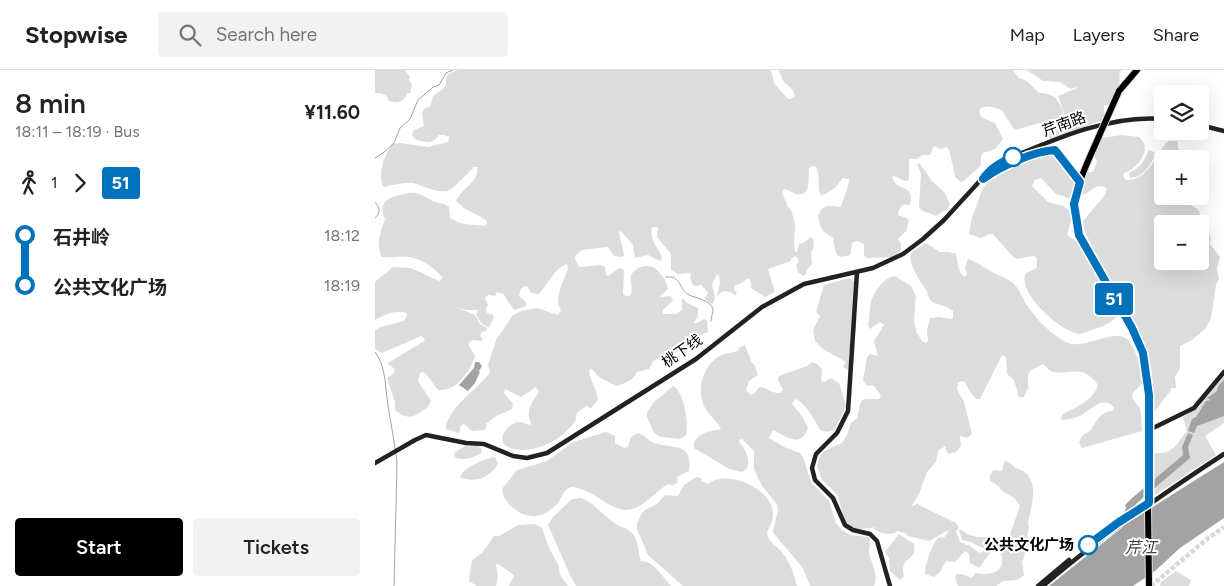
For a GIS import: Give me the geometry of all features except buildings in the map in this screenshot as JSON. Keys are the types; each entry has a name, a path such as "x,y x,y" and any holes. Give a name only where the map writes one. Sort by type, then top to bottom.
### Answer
{"highway":[{"path":"1137,70 1119,91 1080,182 1074,204 1077,228 1081,239 1132,328 1143,353 1149,395 1151,585"}],"main road":[{"name":"芹南路","path":"983,179 988,172 1001,162 1098,125 1132,119 1154,119"},
{"path":"1209,127 1222,131"},
{"path":"983,179 1003,167 1055,150 1080,182"},
{"name":"桃下线","path":"375,463 425,435 466,443 483,444 513,456 527,458 547,453 696,359 762,307 805,284 857,272 903,254 915,246 944,220 983,179"},
{"path":"857,272 848,411 837,433 816,454 812,468 815,480 833,498 845,525 853,530 869,534 877,541 890,586"},
{"path":"1149,430 1194,408 1224,372"},
{"path":"1038,586 1099,536 1131,515 1149,507 1224,454"},
{"path":"1043,586 1119,523"}],"shaded area":[{"path":"375,70 405,70 410,77 409,80 412,85 410,93 402,100 395,102 389,101 384,94 375,93"},
{"path":"458,70 771,70 774,83 790,99 795,96 792,89 783,81 779,70 1013,70 1019,78 1027,81 1039,93 1049,94 1056,99 1064,115 1062,119 1065,116 1058,96 1077,87 1071,89 1060,82 1043,81 1027,70 1121,70 1119,85 1111,104 1104,106 1106,117 1102,118 1103,120 1050,140 1045,126 1057,121 1045,125 1039,123 1016,130 1002,110 985,107 979,110 981,117 995,123 1003,139 995,149 983,153 981,165 964,181 961,182 955,177 949,149 946,147 940,149 934,146 930,155 909,159 909,180 905,181 894,176 892,177 897,185 910,193 911,200 910,205 903,205 899,210 898,215 907,218 909,221 906,231 898,239 901,244 901,251 892,257 867,258 864,255 864,244 857,241 852,243 850,255 841,257 836,253 833,238 823,230 818,216 824,207 841,206 849,179 843,178 836,187 824,195 820,194 816,167 812,166 809,168 808,186 805,193 796,194 784,189 782,193 788,207 791,209 795,225 795,252 797,252 799,244 805,242 810,237 813,239 812,265 803,276 798,272 796,265 799,261 796,256 791,261 768,269 775,292 765,297 751,288 751,282 748,278 735,286 734,289 737,293 735,295 723,291 717,296 720,283 717,274 712,285 715,297 712,304 705,299 708,292 701,285 694,286 690,273 678,274 671,270 671,254 657,237 658,228 656,227 652,227 651,232 661,255 662,259 660,261 648,255 635,258 633,245 621,231 619,232 624,255 622,257 614,256 608,247 582,250 576,255 575,259 579,267 601,265 605,267 606,275 608,276 619,268 624,270 623,294 626,296 630,296 632,288 631,277 635,270 645,266 656,269 667,283 668,289 660,296 670,296 673,300 663,310 663,314 676,314 682,310 683,298 687,303 698,308 698,316 694,323 704,319 707,320 708,332 695,337 690,344 667,358 653,361 649,369 637,372 636,375 625,383 616,386 599,377 592,369 589,370 598,400 591,408 586,406 578,412 575,421 559,438 537,448 522,450 506,446 503,437 506,430 512,424 520,422 530,425 529,411 539,392 536,387 521,397 505,389 504,393 513,404 512,409 496,416 486,424 485,430 472,431 464,424 461,425 459,433 446,429 447,422 456,407 490,373 488,365 496,340 513,315 521,311 537,308 558,315 561,310 558,300 568,269 567,264 558,269 539,294 531,293 528,287 524,286 521,289 519,296 526,302 526,306 514,310 503,294 497,292 495,296 488,295 485,298 488,305 487,313 493,315 494,318 489,327 478,319 476,314 478,310 466,310 456,307 475,315 480,324 487,328 486,331 482,332 480,336 483,339 482,341 472,340 468,344 475,356 466,374 457,384 438,390 426,374 420,373 418,381 431,401 426,410 424,409 417,415 410,417 395,410 395,402 387,378 394,373 395,369 388,363 425,339 421,336 382,353 375,349 375,330 404,321 407,316 407,313 394,312 375,320 376,281 393,267 411,268 439,281 443,278 432,267 414,258 382,257 379,243 385,219 382,209 385,202 395,196 416,193 449,207 450,218 454,221 463,224 485,226 487,223 486,220 464,208 456,201 476,177 477,167 474,167 448,191 435,190 413,183 402,183 385,187 382,185 381,173 383,163 392,144 400,143 428,147 448,142 449,137 444,135 439,135 429,142 415,139 412,135 414,130 424,126 422,113 425,108 430,107 433,96 446,85 448,74"},
{"path":"1122,135 1139,137 1145,147 1144,152 1138,163 1124,173 1123,176 1126,180 1139,177 1154,162 1154,205 1192,205 1198,209 1200,215 1154,215 1154,270 1209,270 1209,233 1210,244 1220,257 1217,268 1219,279 1216,285 1211,318 1205,329 1192,340 1180,346 1180,368 1175,377 1176,388 1171,388 1152,418 1150,363 1128,317 1137,313 1124,308 1115,291 1116,283 1107,278 1085,232 1083,221 1105,195 1107,188 1100,186 1081,196 1079,194 1087,172 1094,170 1097,161 1094,156 1102,138"},
{"path":"1169,141 1177,141 1179,150 1161,150"},
{"path":"1149,150 1154,152 1154,158 1143,173 1130,178 1129,173 1136,169"},
{"path":"1050,154 1062,161 1076,181 1070,197 1056,194 1041,178 1035,180 1032,186 1048,202 1063,206 1069,210 1071,221 1067,234 1079,243 1113,304 1116,313 1111,322 1080,334 1063,327 1043,312 1028,292 1025,275 1037,267 1037,259 1034,256 1014,258 993,234 981,238 969,234 971,221 982,190 991,177 1010,167"},
{"path":"917,164 920,164 932,181 945,193 950,205 936,216 921,210 919,206 921,174"},
{"path":"926,243 940,252 956,254 959,269 964,277 967,275 965,267 968,259 1010,281 1018,289 1037,319 1065,342 1076,344 1112,336 1125,337 1136,354 1143,376 1141,384 1132,395 1140,409 1142,431 1082,448 1079,443 1082,437 1090,430 1100,416 1113,411 1114,408 1106,402 1102,402 1080,416 1061,420 1062,415 1088,400 1096,391 1098,385 1085,373 1054,372 1043,364 1030,371 1028,388 1024,397 1019,397 1014,380 1007,374 1006,357 1002,355 980,399 976,399 965,382 958,383 957,389 964,402 972,434 967,438 960,436 961,446 956,452 948,454 945,446 938,451 936,462 927,472 919,494 911,507 917,504 956,523 959,528 956,531 960,542 967,544 964,545 969,545 979,553 989,548 992,550 979,568 970,563 969,554 965,551 955,562 946,561 940,572 934,577 925,574 931,549 936,540 939,537 944,538 949,530 929,541 908,536 898,531 886,534 877,531 874,529 875,527 857,529 852,527 845,521 837,494 822,480 817,466 820,456 824,451 842,443 851,423 857,418 861,401 865,399 879,399 881,396 874,386 866,385 863,380 867,357 870,354 878,356 874,341 884,325 880,322 870,329 868,326 871,302 880,286 887,279 895,276 911,286 916,296 914,321 916,331 922,341 926,343 928,340 927,330 930,318 953,318 953,311 929,299 927,291 912,266 910,256 913,251"},
{"path":"849,278 855,282 856,328 849,354 850,369 848,370 843,367 846,362 823,349 815,341 813,330 820,316 816,312 824,285"},
{"path":"745,345 758,375 749,381 746,390 751,395 759,387 780,393 783,390 778,380 779,376 807,366 812,362 822,369 821,381 825,382 830,378 839,383 846,406 835,430 827,432 820,430 806,408 795,399 792,404 802,416 808,428 805,435 797,440 773,430 769,438 786,448 800,453 811,482 829,501 836,523 842,530 850,535 869,537 869,552 876,577 874,586 810,586 803,568 774,534 778,510 777,504 762,486 754,469 754,451 742,439 739,440 748,457 747,468 742,472 729,469 694,448 694,442 700,436 706,432 721,429 707,411 703,402 701,390 703,377 715,359 724,354 738,351 739,348"},
{"path":"1224,376 1224,423 1205,436 1216,455 1155,495 1152,494 1151,433 1153,433 1153,453 1171,450 1187,431 1183,417 1199,407"},
{"path":"673,386 680,394 686,416 686,435 680,439 661,437 654,433 647,417 647,412 654,402"},
{"path":"606,432 615,436 615,443 624,448 628,447 631,437 638,433 654,443 680,448 688,455 689,471 680,475 677,478 678,482 672,486 669,484 665,486 640,506 628,510 616,508 586,491 573,487 568,488 554,507 546,513 536,516 525,515 519,512 506,500 502,489 517,470 547,461 573,442"},
{"path":"465,446 478,446 482,449 481,453 469,458 456,458 455,452"},
{"path":"495,457 498,464 486,476 471,480 460,477 470,467"},
{"path":"1007,461 1028,476 1033,488 1026,542 1027,548 1022,562 1024,575 1018,580 1003,581 996,586 958,586 955,577 957,574 972,578 975,573 993,573 1002,564 1002,558 995,539 1000,539 1000,545 1003,546 1007,543 1020,506 1014,498 990,481 990,476 993,470 1002,471 1004,462"},
{"path":"696,477 701,478 702,481 708,484 726,478 737,480 748,484 766,497 773,515 767,533 768,536 787,560 797,586 683,586 648,555 637,529 637,523 642,513 657,504 665,495 678,496 684,485"},
{"path":"581,498 591,503 612,521 631,532 636,540 641,561 654,566 671,586 576,586 548,525 553,517 572,499"},
{"path":"535,524 542,528 549,548 559,566 560,575 568,586 509,586 514,575 498,564 496,565 498,577 496,586 477,586 469,581 472,560 482,553 494,536 499,536 518,525"},
{"path":"959,530 973,536 987,537 992,546 982,548 962,540"},
{"path":"899,534 914,544 914,553 904,564 904,576 900,580 890,571 889,558 885,552"},
{"path":"1176,571 1191,580 1189,586 1160,586 1161,582"}],"water":[{"path":"475,362 479,362 482,366 479,371 474,368"},
{"path":"474,368 480,372 475,383 468,391 459,385"},
{"path":"1224,380 1224,416 1197,426 1194,433 1188,431 1192,419 1196,417 1206,401 1211,400 1207,398 1216,392"},
{"name":"芹江","path":"1188,433 1193,435 1188,447 1190,458 1136,504 1128,515 1132,520 1224,462 1224,518 1180,548 1155,571 1133,586 1049,586 1124,526 1125,505 1182,456 1182,447"}],"waterway":[{"path":"375,158 394,143 400,128 410,119 418,100 433,87 439,85 446,73 453,70"},
{"path":"375,202 379,210 375,218"},
{"path":"666,277 675,278 689,295 709,303 713,309 711,321"},
{"path":"375,352 381,362 384,374 395,449"},
{"path":"394,586 396,453"}],"tunnel":[{"path":"1151,586 1224,527"}],"bus line":[{"name":"51","path":"1013,157 998,164 983,179 1003,167 1055,150 1080,182 1074,204 1075,221 1079,235 1138,339 1143,353 1150,416 1148,433 1149,503 1136,510 1088,545"}],"place":[{"name":"公共文化广场","path":"1088,545"}]}
